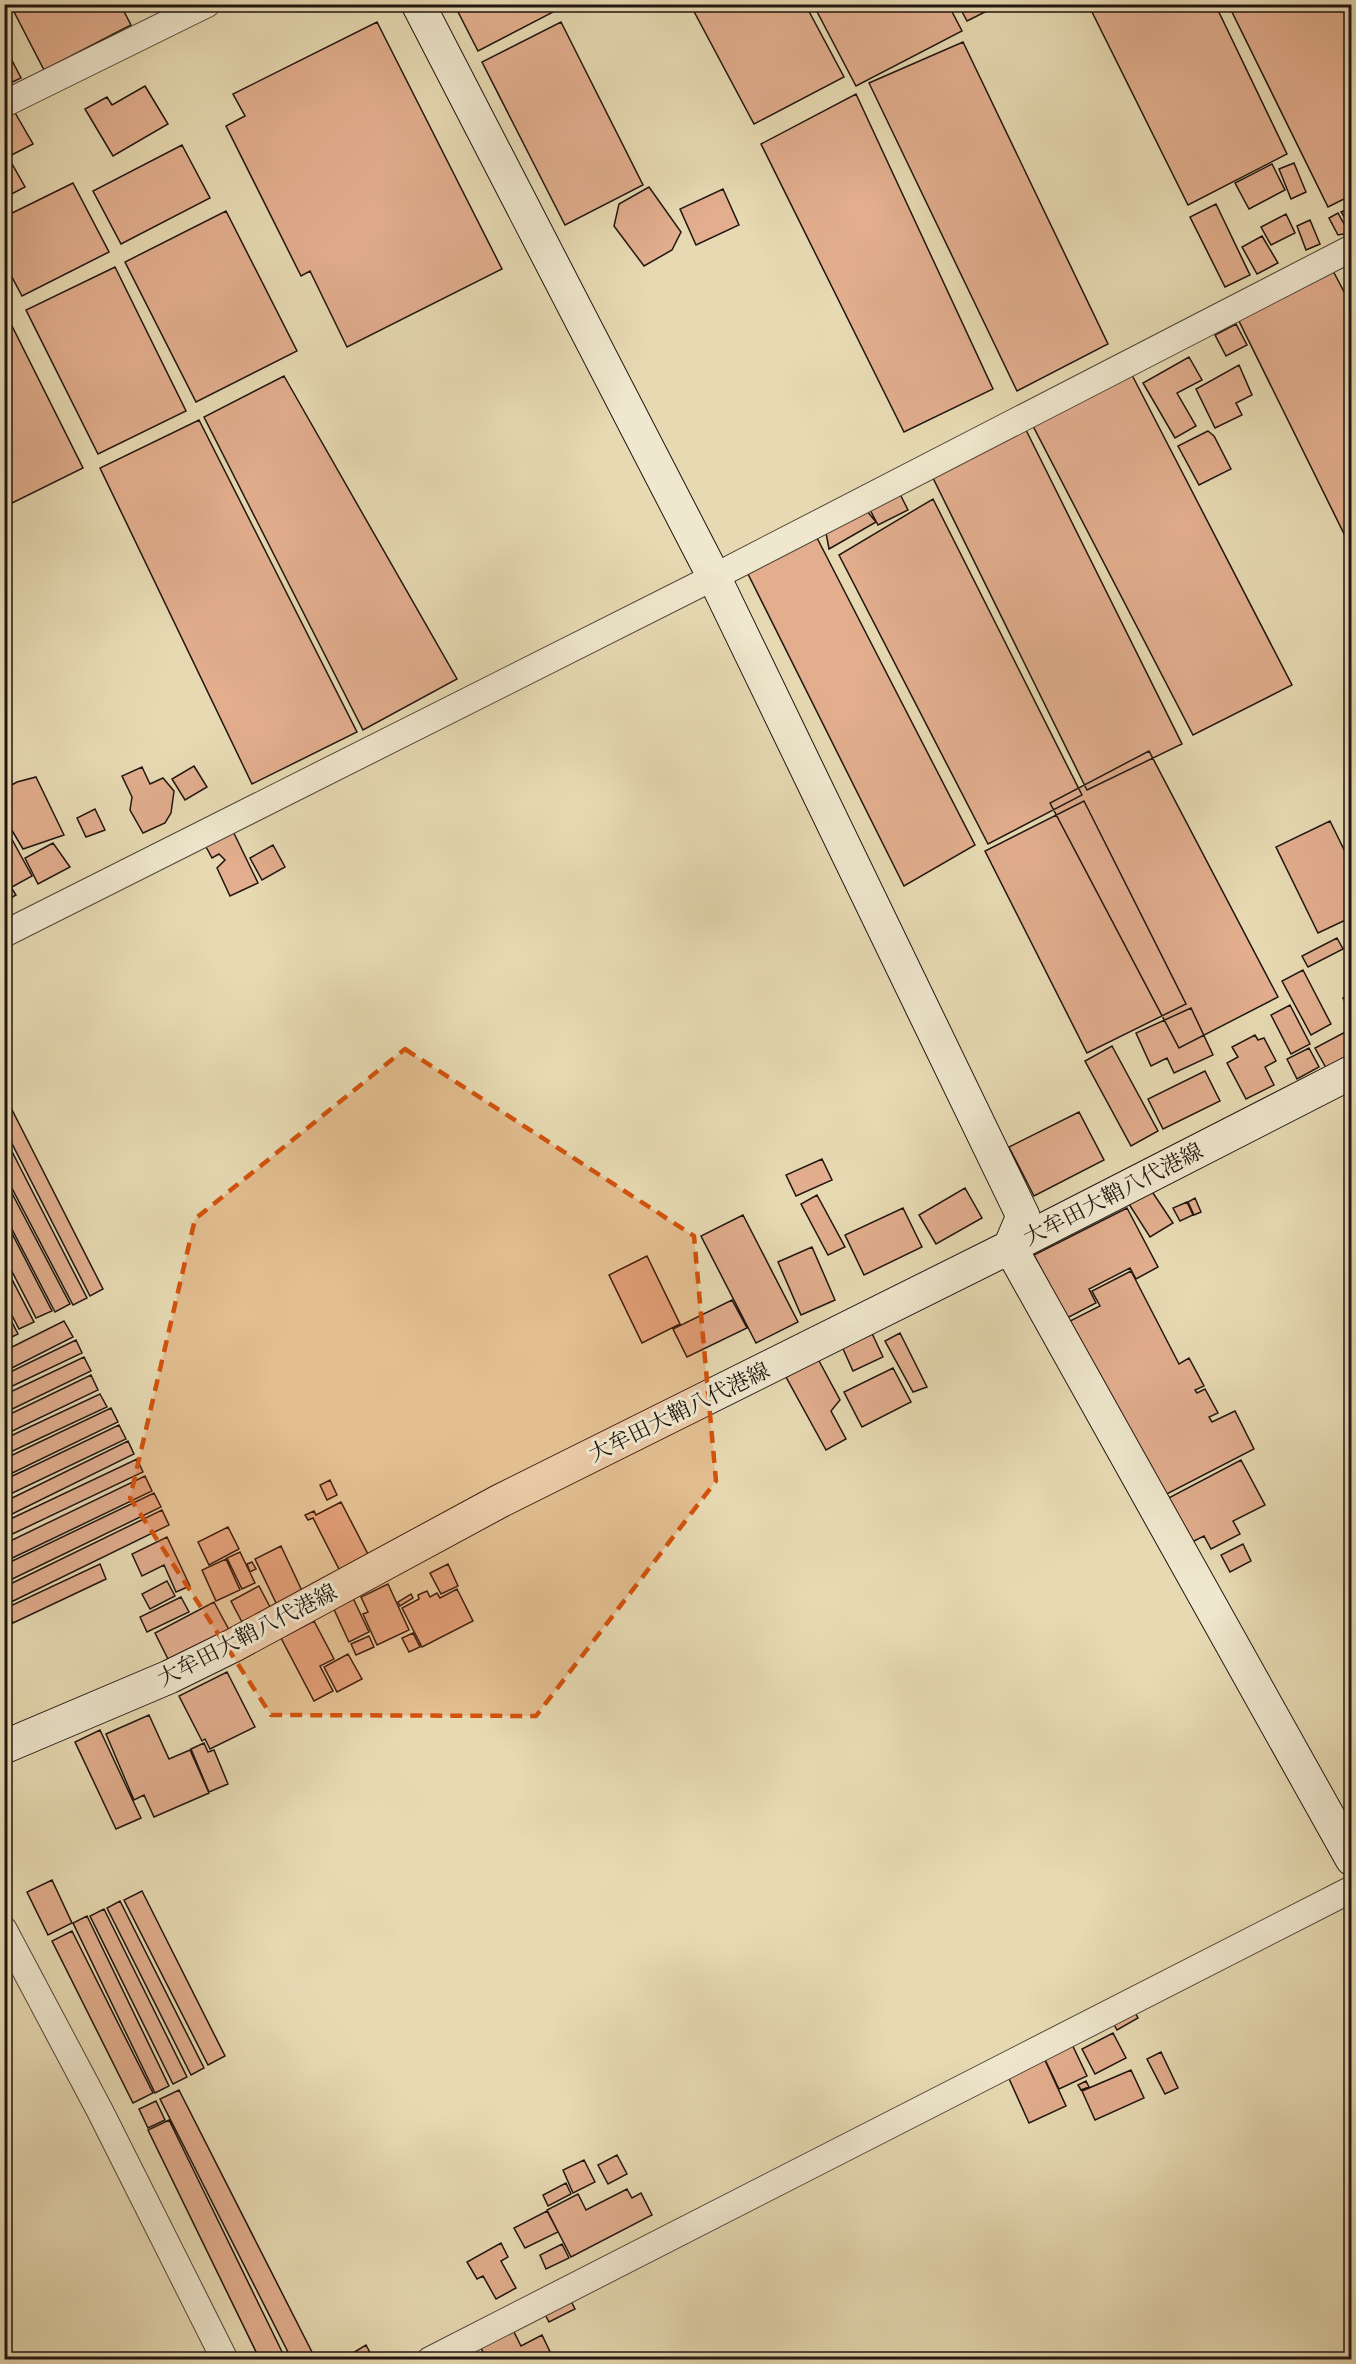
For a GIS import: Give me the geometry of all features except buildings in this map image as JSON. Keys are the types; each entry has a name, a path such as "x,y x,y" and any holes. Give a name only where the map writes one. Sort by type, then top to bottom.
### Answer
{"main road":[{"path":"418,4 714,577 1023,1216 1010,1247 1352,1859"},
{"name":"大牟田大鞘八代港線","path":"4,1747 179,1672 500,1501 1010,1247 1352,1072"}],"street":[{"path":"4,104 207,4"},
{"path":"4,934 714,577 1352,248"},
{"path":"430,2360 1352,1889"},
{"path":"4,1930 100,2111 225,2360"}],"highlighted area":[{"path":"405,1049 694,1236 716,1481 536,1716 271,1715 130,1498 195,1219"}]}
